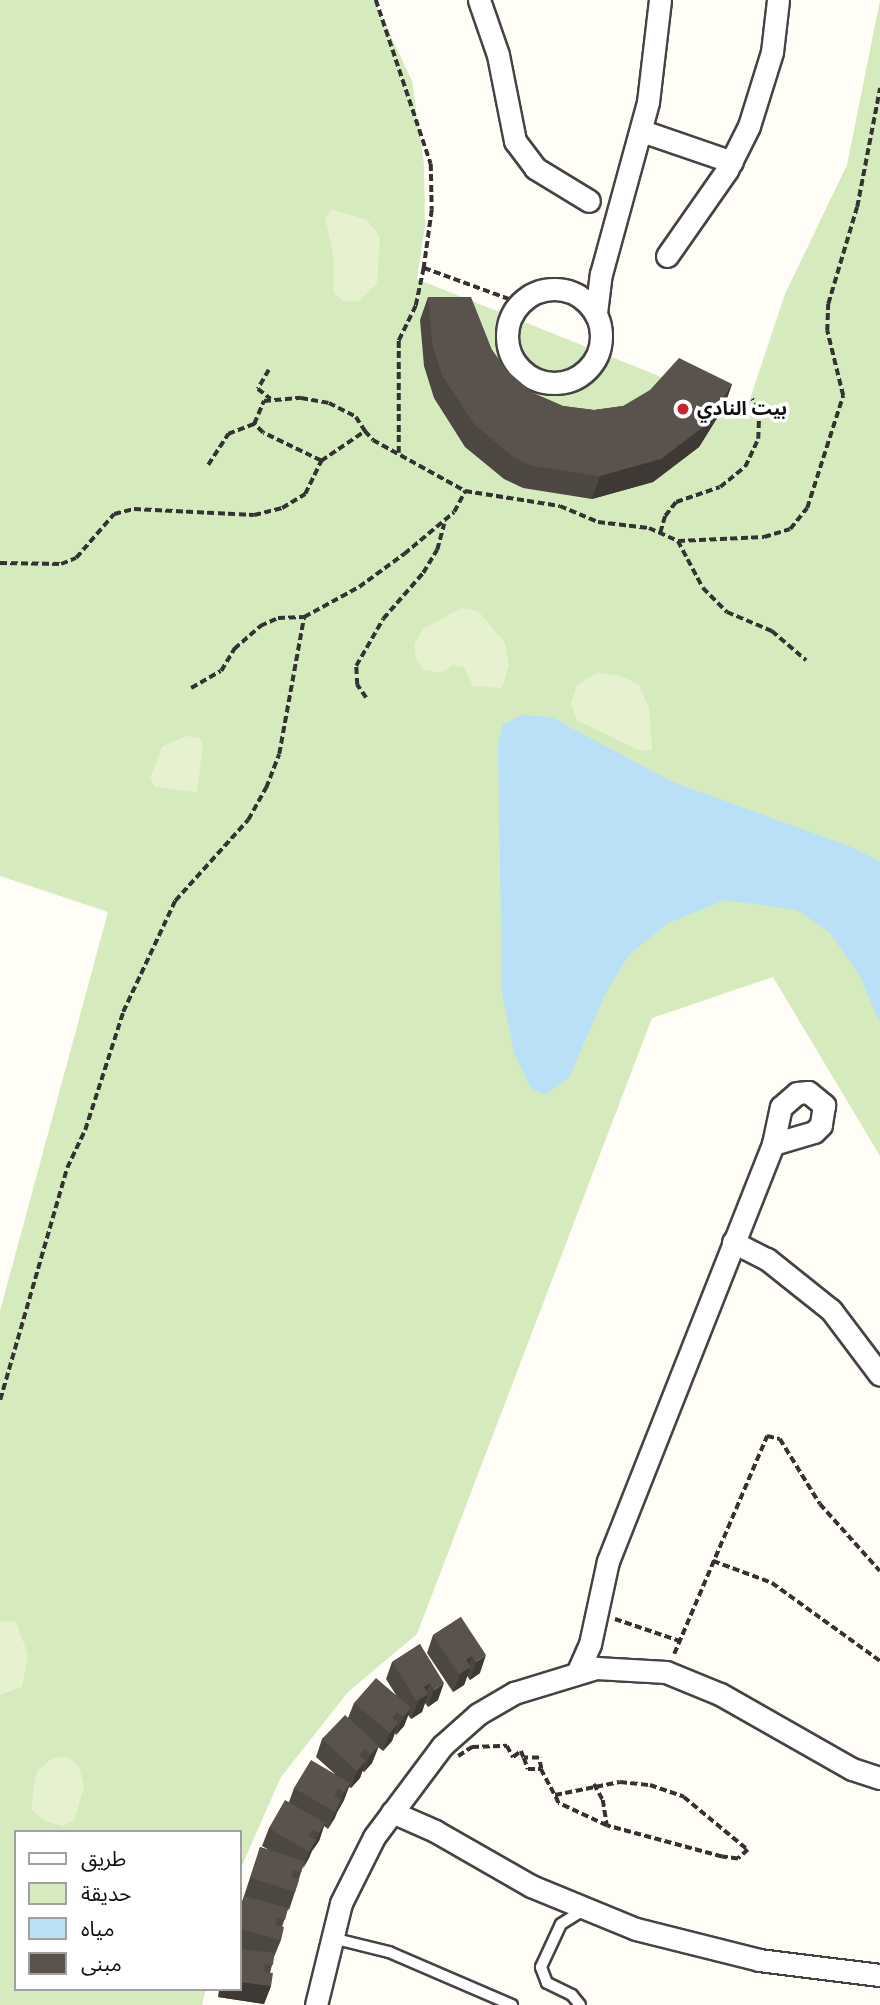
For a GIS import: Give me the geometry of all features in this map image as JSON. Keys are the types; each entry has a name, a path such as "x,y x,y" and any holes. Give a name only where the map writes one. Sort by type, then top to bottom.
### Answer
{"street":[{"path":"478,0 498,55 515,141 535,168 589,201"},
{"path":"596,313 585,300 564,290 540,291 520,303 509,322 508,343 516,363 543,381 575,378 592,364 600,344 596,313 605,262 642,131 660,0"},
{"path":"667,256 732,162 758,103 772,52 778,0"},
{"path":"642,131 732,162"},
{"path":"564,290 605,262"},
{"path":"578,1671 608,1561 773,1144"},
{"path":"733,1242 778,1267 831,1310 880,1375"},
{"path":"593,1623 612,1667"},
{"path":"316,2005 329,1938 356,1869 397,1806 442,1746 478,1714 514,1693 578,1671 612,1667 666,1672 720,1694 852,1769 880,1778"},
{"path":"397,1806 531,1886 583,1910 689,1945 807,1968 880,1975"}],"lane":[{"path":"580,2005 566,1990 547,1983 541,1967 561,1924 583,1910"},
{"path":"329,1938 390,1952 512,2005"}],"path":[{"path":"376,0 431,164 432,210 424,268 415,306 399,341 399,453"},
{"path":"269,370 258,389 271,399 301,398 329,403 356,417 373,440 465,491 560,506 598,522 660,533 678,541 764,537 790,529 807,508 843,396 827,331 828,304 857,207 880,88"},
{"path":"424,268 520,303"},
{"path":"660,533 665,516 676,502 720,487 745,467 758,439 759,410 752,398"},
{"path":"254,424 255,414 271,399"},
{"path":"254,424 263,433 321,461"},
{"path":"208,465 228,434 254,424"},
{"path":"0,564 61,564 76,558 114,514 134,509 254,515 282,508 304,494 321,461 365,431"},
{"path":"191,688 221,671 234,649 260,626 278,618 303,617 359,587 444,522 465,491"},
{"path":"366,698 357,685 361,655 383,619 423,573 437,550 444,522"},
{"path":"678,541 703,588 727,612 772,631 806,660"},
{"path":"0,1400 66,1168 85,1130 123,1012 175,901 248,820 266,788 279,754 303,617"},
{"path":"666,1672 767,1436 780,1439 820,1504 880,1571"},
{"path":"713,1561 772,1583 880,1661"},
{"path":"593,1623 680,1641"},
{"path":"442,1746 461,1758 472,1747 507,1746 513,1756 521,1751 528,1769 541,1769"},
{"path":"524,1758 539,1758 541,1769 558,1803 607,1826 722,1857 738,1859 748,1850 684,1797 650,1784 594,1784 555,1795"},
{"path":"594,1784 606,1809 607,1826"}],"green space":[{"path":"0,0 374,0 412,81 424,164 425,226 417,279 746,411 785,294 847,165 880,0 880,1156 773,977 652,1018 417,1634 348,1692 281,1777 242,1865 242,1830 14,1830 14,1991 206,1991 202,2005 0,2005 0,1311 108,912 0,876"},
{"path":"331,209 367,220 380,237 377,284 359,301 344,302 334,293 333,253 325,218"},
{"path":"461,608 478,611 505,643 509,664 502,688 473,686 464,667 452,665 442,673 425,670 417,662 414,644 423,629"},
{"path":"597,673 619,675 639,685 649,708 652,750 638,750 577,720 571,704 577,685"},
{"path":"186,736 199,738 203,745 197,792 155,787 150,779 162,747"},
{"path":"0,1621 16,1622 28,1655 22,1687 0,1695"},
{"path":"67,1757 79,1767 84,1787 74,1820 63,1826 45,1821 32,1810 33,1789 37,1771 53,1758"}],"water":[{"path":"521,715 551,717 673,782 854,848 880,862 880,1024 860,976 829,932 797,910 725,900 668,923 630,954 607,990 569,1078 544,1095 531,1088 514,1053 502,993 498,743 503,725"}],"building":[{"name":"بيت النادي","path":"428,297 471,297 492,350 507,371 533,393 563,406 594,410 623,406 650,390 679,358 732,384 707,424 661,459 600,476 531,466 512,456 474,424 442,375 432,343"},
{"path":"461,1617 486,1655 476,1662 472,1656 466,1660 471,1667 459,1674 433,1635"},
{"path":"420,1644 444,1683 434,1690 430,1683 424,1687 428,1694 417,1701 392,1662"},
{"path":"376,1678 411,1708 403,1717 397,1712 392,1718 398,1723 390,1733 354,1703"},
{"path":"345,1715 379,1746 370,1755 365,1749 360,1755 366,1761 357,1771 322,1739"},
{"path":"311,1760 350,1783 344,1793 338,1789 334,1796 341,1800 335,1812 294,1788"},
{"path":"285,1800 325,1823 319,1833 312,1830 308,1836 316,1840 309,1852 269,1828"},
{"path":"260,1847 304,1861 301,1873 293,1870 291,1877 299,1880 295,1892 251,1878"},
{"path":"244,1896 288,1908 285,1920 277,1918 275,1925 284,1927 281,1940 242,1930"},
{"path":"242,1949 274,1953 273,1965 265,1964 264,1972 273,1973 271,1986 242,1982"}],"place":[{"name":"بيت النادي","path":"683,409"}]}
